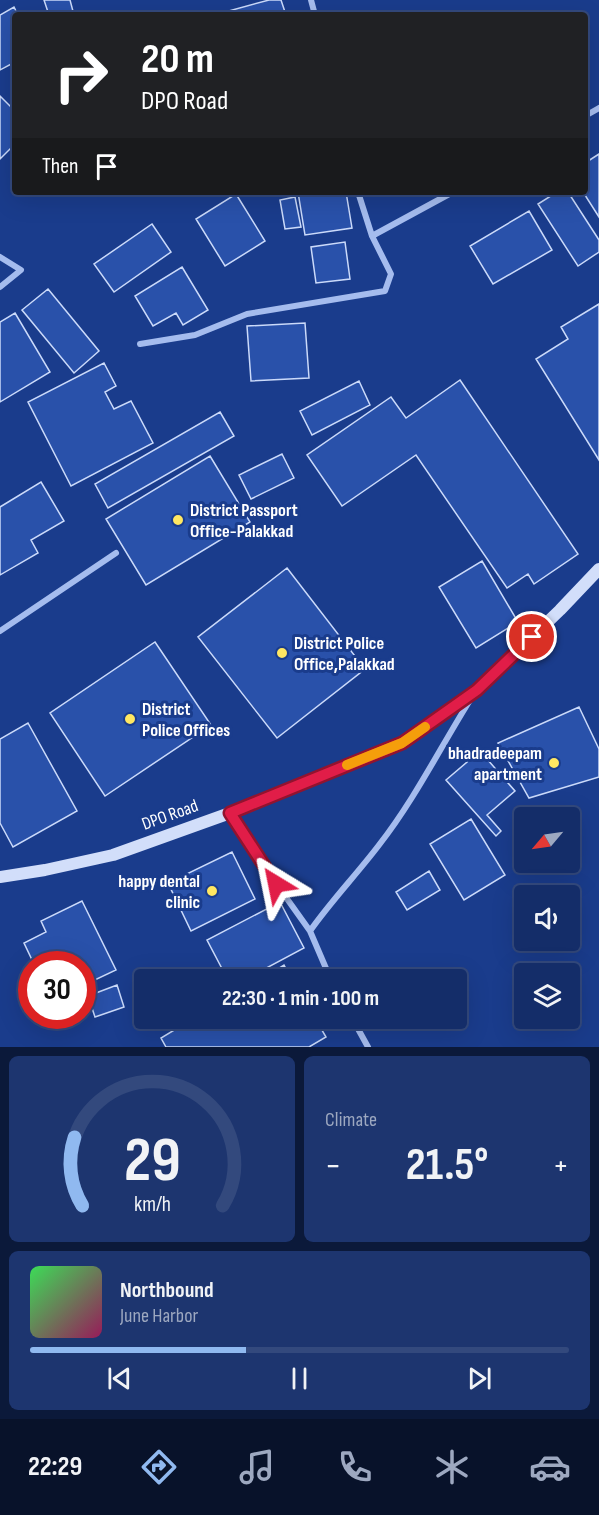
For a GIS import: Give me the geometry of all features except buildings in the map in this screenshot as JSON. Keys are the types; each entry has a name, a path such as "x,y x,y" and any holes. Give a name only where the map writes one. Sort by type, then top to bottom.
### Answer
{"street":[{"path":"140,344 195,335 247,314 385,291 391,274 372,236 359,195"},
{"path":"372,236 447,195"},
{"path":"0,257 21,270 0,287"},
{"path":"0,631 116,554"},
{"name":"DPO Road","path":"0,877 113,855 230,813 402,743 477,690 599,569"},
{"path":"310,931 386,836 417,791 451,730 477,690"},
{"path":"230,813 265,868 310,931 326,969"},
{"path":"358,1029 368,1047"}],"slow traffic":[{"path":"347,765 402,743 425,727"}],"place":[{"name":"District Passport Office-Palakkad","path":"178,520"},
{"name":"District Police Office,Palakkad","path":"282,653"},
{"name":"District Police Offices","path":"130,719"},
{"name":"bhadradeepam apartment","path":"554,763"},
{"name":"happy dental clinic","path":"212,891"}],"route":[{"path":"276,884 230,813 402,743 477,690 532,637"}]}
